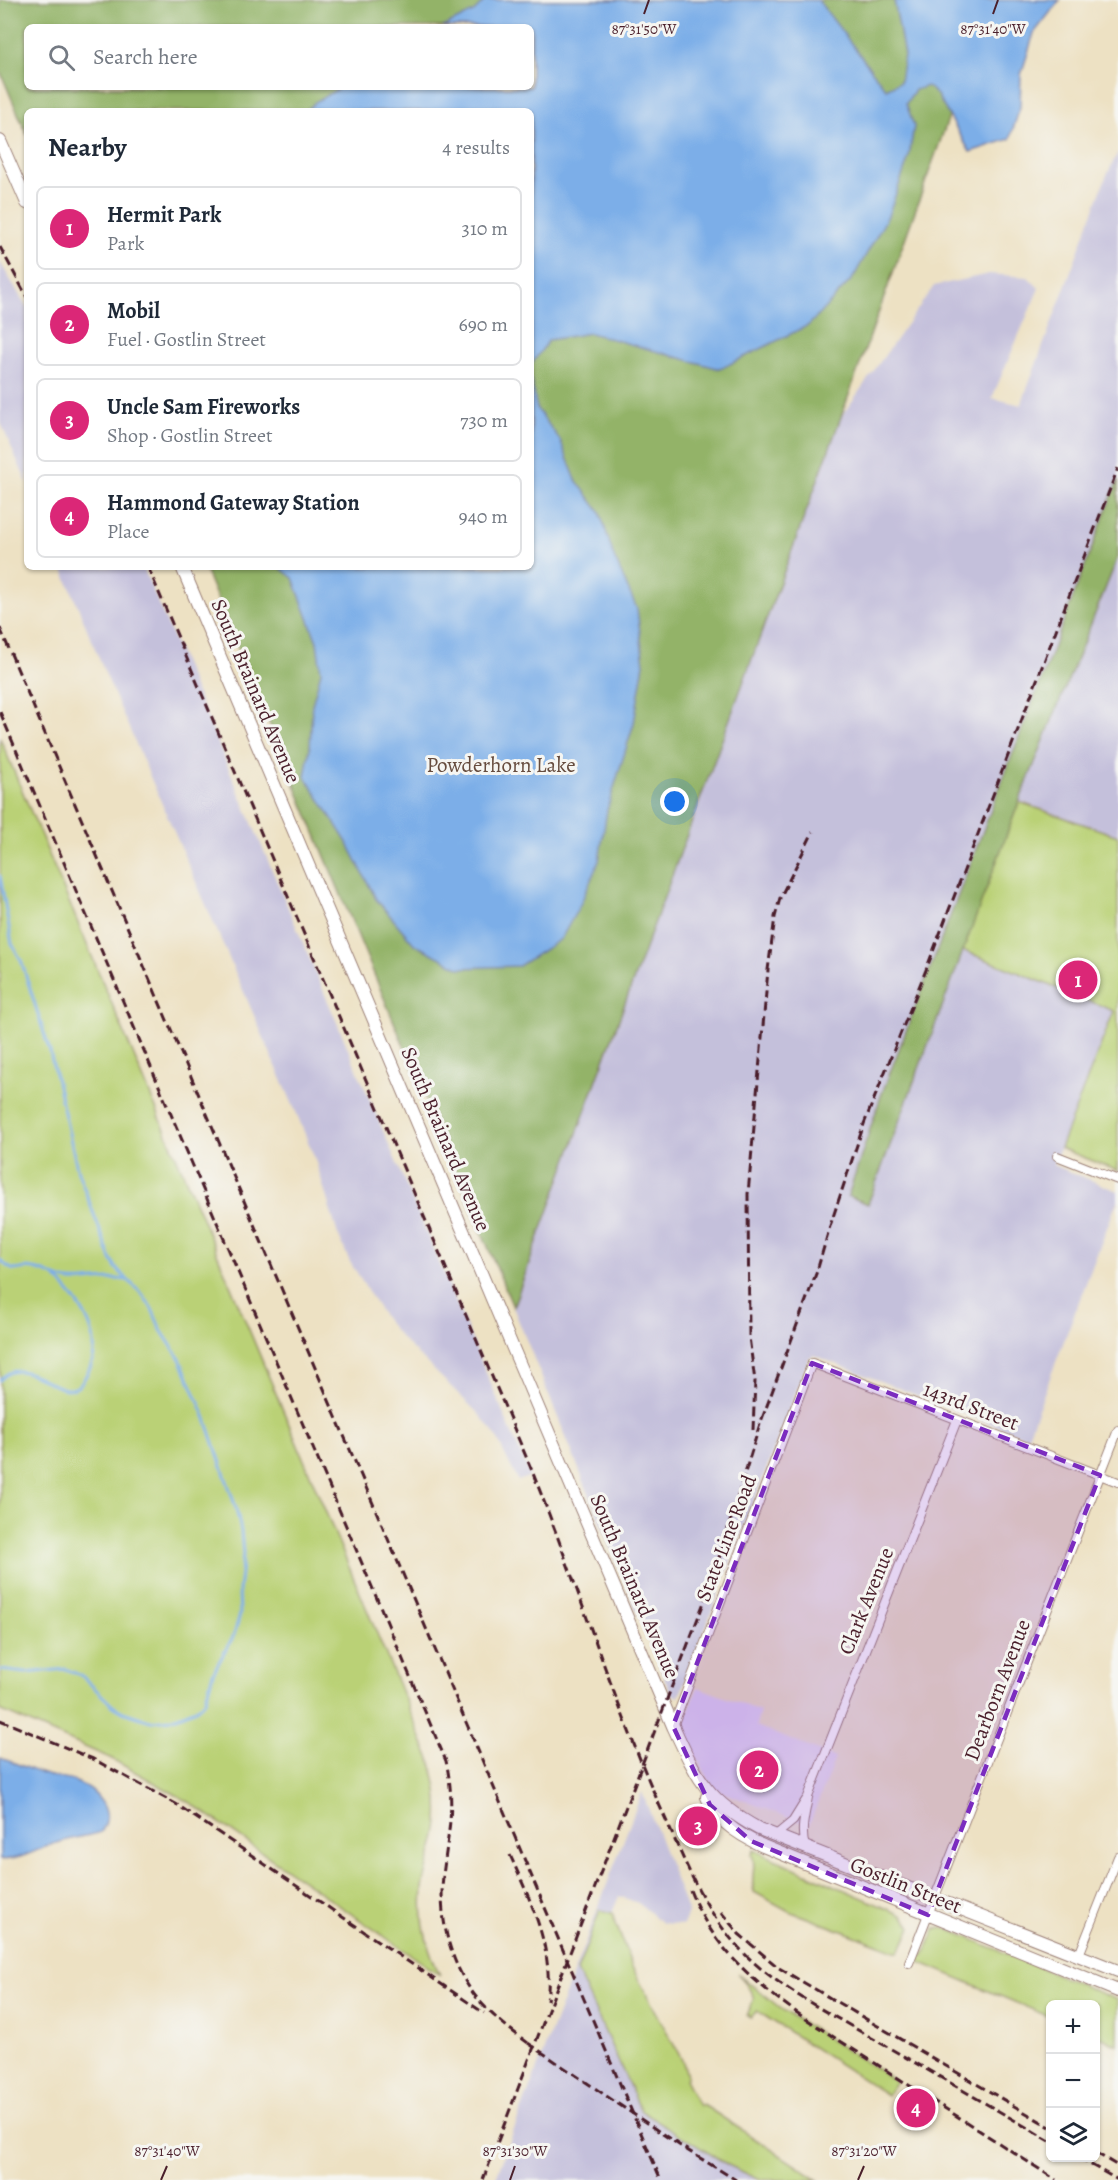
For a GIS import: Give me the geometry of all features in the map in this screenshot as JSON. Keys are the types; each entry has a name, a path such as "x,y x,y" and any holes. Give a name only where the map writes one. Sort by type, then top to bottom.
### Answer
{"main road":[{"path":"0,141 24,196"},
{"name":"South Brainard Avenue","path":"183,570 673,1726"},
{"name":"Gostlin Street","path":"673,1726 702,1784 716,1801 744,1821 1118,1971"},
{"name":"Gostlin Street","path":"702,1784 710,1805 721,1818 751,1840 928,1915 1118,1991"}],"street":[{"path":"1058,1156 1118,1180"},
{"name":"State Line Road","path":"673,1726 812,1364"},
{"name":"143rd Street","path":"812,1364 1118,1482"},
{"name":"Clark Avenue","path":"805,1847 802,1825 808,1797 957,1420"},
{"name":"Dearborn Avenue","path":"909,1963 1118,1430"},
{"name":"Clark Avenue","path":"776,1835 793,1821 808,1797"},
{"path":"1079,1955 1118,1857"}],"highlighted area":[{"path":"812,1363 1100,1475 928,1915 751,1841 710,1805 673,1726"}],"shaded area":[{"path":"1118,152 1118,480 881,1096 868,1204 962,950 1114,1011 1053,1165 1118,1191 1118,1199 1027,1438 813,1355 809,1358 679,1697 671,1694 656,1659 513,1307 841,417 934,286 989,274 1028,277 1039,288 992,398 1021,405 1106,177"},
{"path":"0,262 24,303 24,476 0,421"},
{"path":"1118,557 1118,836 1019,801"},
{"path":"63,570 144,570 530,1476 518,1481 496,1436 478,1413 402,1339 385,1319 350,1262 338,1235 315,1159 296,1112 102,666"},
{"path":"698,1687 760,1711 756,1726 835,1758 809,1825 714,1789 681,1729"},
{"path":"642,1792 688,1913 683,1925 663,1923 638,1903 619,1896 612,1913 601,1910 641,2111 728,2165 760,2180 495,2180"}],"green space":[{"name":"Powderhorn Lake","path":"0,0 991,0 841,417 513,1307 205,570 534,570 534,108 24,108 24,128 0,71"},
{"path":"1118,480 1118,557 1019,802 868,1204 848,1196 881,1096"},
{"path":"0,738 429,1757 437,1789 439,1811 424,1883 422,1912 428,1944 440,1975 189,1802 110,1758 0,1710"},
{"path":"1019,802 1118,836 1118,1171 1060,1148 1114,1011 962,950"},
{"path":"754,1850 904,1916 911,1927 903,1945 898,1952 789,1911 754,1892 752,1854"},
{"path":"600,1910 612,1913 632,1967 683,2062 687,2076 685,2079 699,2106 702,2104 818,2180 760,2180 728,2165 641,2111 577,1971"},
{"path":"945,1928 1118,2000 1118,2045 1100,2037 1100,2000 1046,2000 1046,2015 917,1961 921,1954 924,1955 935,1929"},
{"path":"738,1974 784,2011 896,2081 887,2095 757,2011 751,2017 747,2016 754,1998"}],"water":[{"path":"485,0 818,0 886,89 900,82 904,55 894,0 1060,0 1034,33 1021,75 1020,107 1010,139 970,152 937,95 927,86 915,90 906,103 914,126 909,157 888,216 853,278 809,325 720,369 590,333 549,340 534,361 534,108 309,108 336,90 534,90 534,24 449,24 475,11"},
{"name":"Powderhorn Lake","path":"534,394 537,409 560,440 576,480 600,512 614,557 637,609 644,664 634,723 607,810 599,861 581,903 561,939 519,966 460,968 414,944 376,899 348,844 305,776 310,748 312,705 321,672 317,642 293,578 283,570 534,570"},
{"path":"0,1758 44,1774 76,1782 90,1790 102,1802 105,1809 105,1824 101,1832 56,1843 20,1857 0,1860"}],"waterway":[{"path":"0,876 12,944 21,960 50,1052 78,1172 110,1257 116,1268 144,1296 152,1309 161,1330 180,1359 205,1416 236,1508 243,1554 239,1591 240,1614 234,1635 213,1673 205,1701 196,1709 171,1719 151,1721 123,1712 113,1706 82,1676 66,1669 26,1673 0,1670"},
{"path":"0,1260 14,1270 34,1269 65,1280 127,1280"},
{"path":"0,1380 10,1373 20,1371 69,1389 77,1387 88,1372 93,1359 94,1346 88,1321 74,1298 56,1278"}],"railway":[{"path":"0,247 24,291"},
{"path":"483,2180 711,1584 759,1427 817,1271 864,1124 926,970 1118,468"},
{"path":"149,570 530,1466 630,1734 675,1841 702,1896 737,1945 764,1972 824,2011 1046,2139"},
{"path":"0,628 661,2180"},
{"path":"0,712 446,1761 451,1806 443,1876 443,1913 457,1966 476,1997 498,2020 528,2043"},
{"path":"753,1430 755,1381 749,1337 748,1194 768,970 775,917 780,898 813,832"},
{"path":"0,1720 93,1759 176,1804 484,2013"},
{"path":"510,1855 533,1908 544,1944 547,1962 547,2001"},
{"path":"690,1890 705,1921 724,1948 772,1994 828,2033 1056,2180"},
{"path":"721,1912 739,1934 779,1968 1046,2125"},
{"path":"528,2043 682,2147 736,2180"},
{"path":"1100,2155 1118,2166"},
{"path":"1086,2162 1118,2180"}],"place":[{"name":"Hermit Park","path":"1078,980"},
{"name":"Mobil","path":"759,1770"},
{"name":"Uncle Sam Fireworks","path":"698,1826"},
{"name":"Hammond Gateway Station","path":"916,2108"}]}
